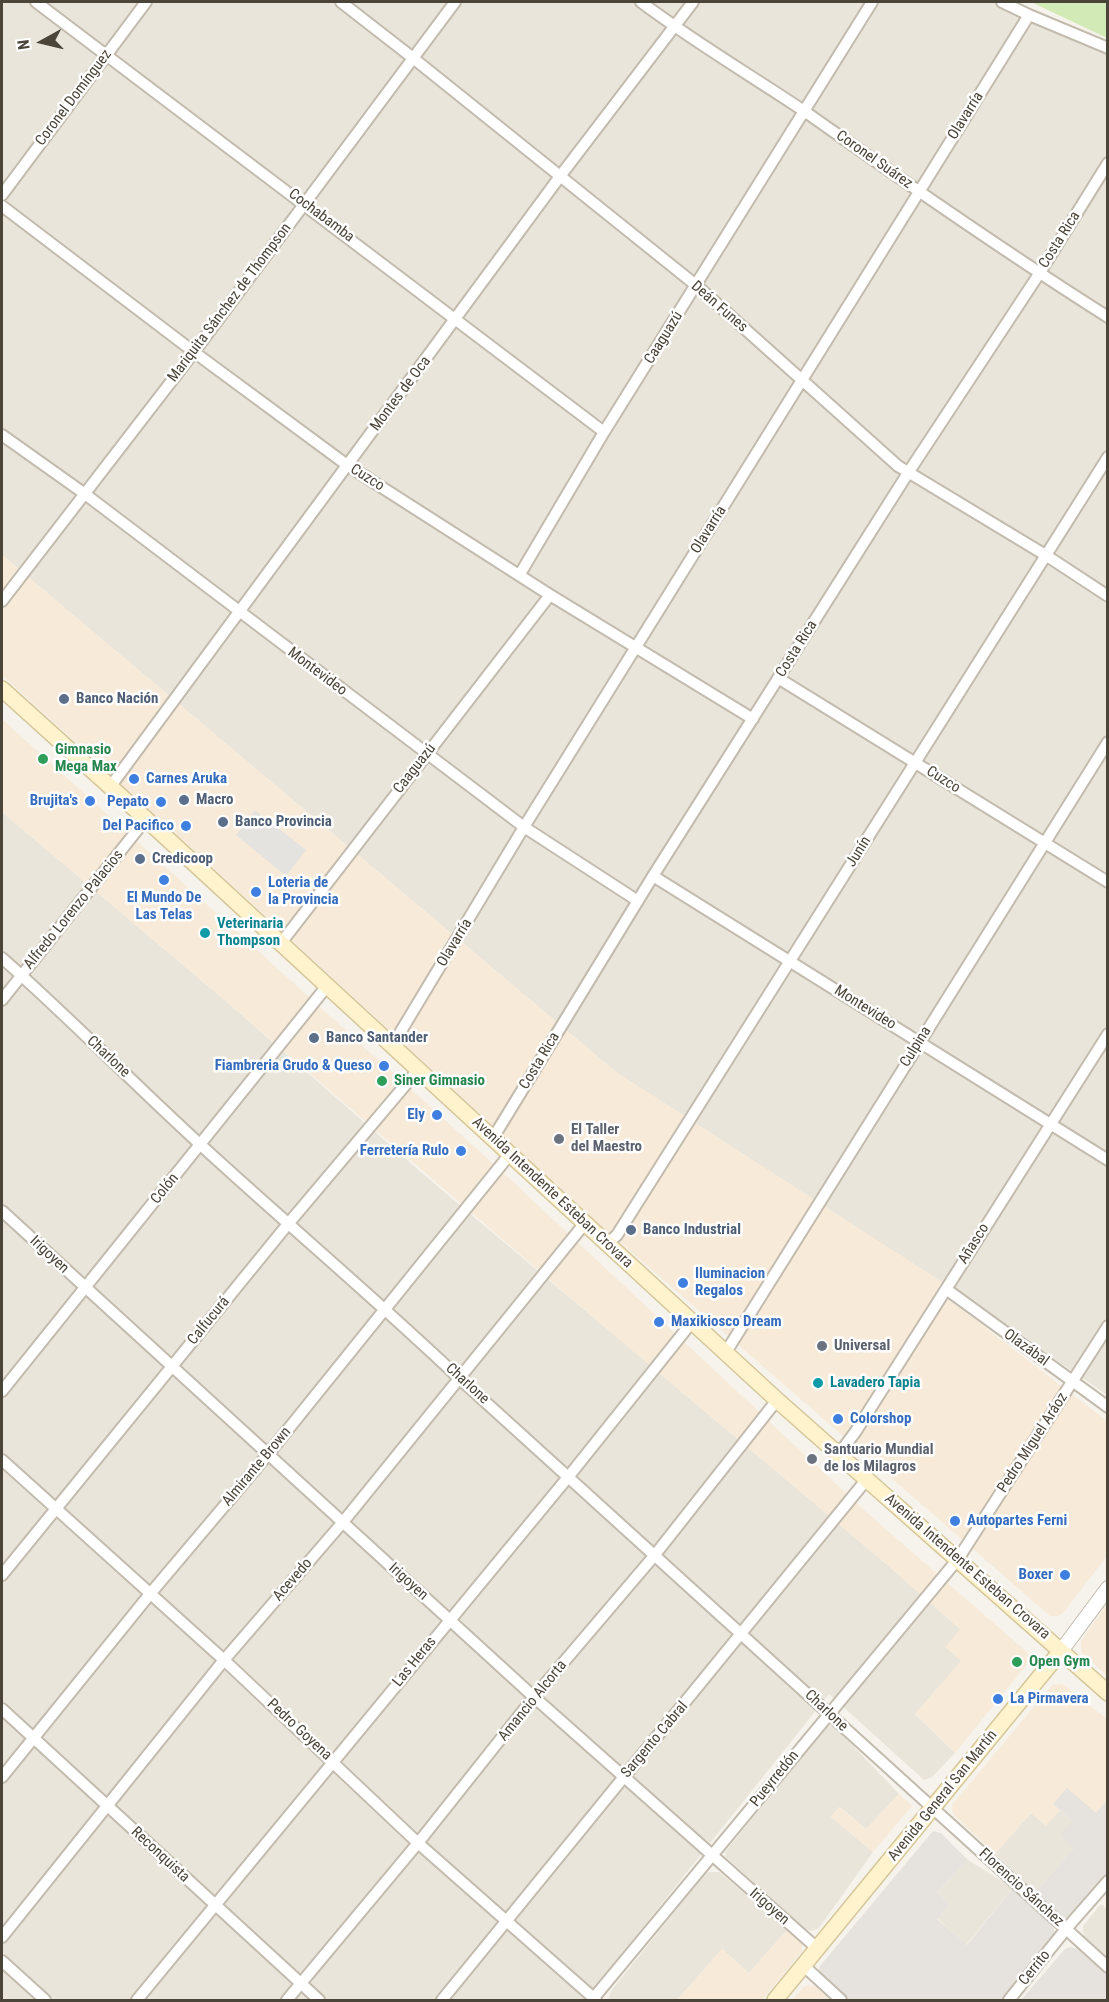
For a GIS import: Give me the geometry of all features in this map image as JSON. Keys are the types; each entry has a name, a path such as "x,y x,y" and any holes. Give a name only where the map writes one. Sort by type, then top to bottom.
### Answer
{"main road":[{"name":"Avenida Intendente Esteban Crovara","path":"2,689 777,1400 1107,1693"},
{"name":"Avenida General San Martín","path":"776,2001 1061,1651"}],"street":[{"name":"Cochabamba","path":"36,2 604,432"},
{"name":"Coronel Domínguez","path":"2,195 146,2"},
{"name":"Deán Funes","path":"341,2 561,175 697,286 908,473 1047,556 1107,596"},
{"name":"Mariquita Sánchez de Thompson","path":"2,601 194,352 455,2"},
{"name":"Coronel Suárez","path":"641,2 674,27 804,112 1039,274 1107,317"},
{"name":"Montes de Oca","path":"110,787 561,175 693,2"},
{"name":"Caaguazú","path":"520,574 604,432 872,2"},
{"path":"1002,2 1107,48"},
{"name":"Olavarría","path":"393,1046 524,827 1029,15"},
{"name":"Costa Rica","path":"493,1138 653,876 908,473 1039,274 1107,163"},
{"name":"Cuzco","path":"2,206 347,465 753,719"},
{"name":"Montevideo","path":"2,435 85,494 426,755 524,827 638,901"},
{"name":"Junín","path":"607,1244 617,1235 1047,556 1107,457"},
{"name":"Caaguazú","path":"281,944 550,594"},
{"name":"Cuzco","path":"778,678 1107,882"},
{"name":"Culpina","path":"726,1352 1107,742"},
{"name":"Alfredo Lorenzo Palacios","path":"2,1000 146,819"},
{"name":"Montevideo","path":"653,876 1107,1160"},
{"name":"Charlone","path":"2,958 201,1145 386,1308 459,1378 933,1809"},
{"name":"Colón","path":"2,1391 327,986"},
{"name":"Añasco","path":"839,1454 856,1431 1107,1034"},
{"name":"Calfucurá","path":"2,1575 288,1224 418,1070"},
{"name":"Almirante Brown","path":"2,1777 510,1154"},
{"name":"Irigoyen","path":"2,1211 534,1697 818,1949"},
{"name":"Acevedo","path":"2,1937 224,1660 343,1522 585,1223"},
{"name":"Olazábal","path":"946,1289 1107,1407"},
{"name":"Las Heras","path":"137,2001 569,1476 692,1322"},
{"name":"Pedro Miguel Aráoz","path":"958,1559 1107,1326"},
{"name":"Amancio Alcorta","path":"287,2001 418,1843 534,1697 654,1556 777,1400"},
{"name":"Pedro Goyena","path":"2,1460 224,1660 418,1843 594,2000"},
{"name":"Sargento Cabral","path":"442,2001 867,1479"},
{"name":"Pueyrredón","path":"594,2000 958,1559"},
{"name":"Avenida General San Martín","path":"1061,1651 1107,1588"},
{"name":"Reconquista","path":"2,1709 319,2001"},
{"name":"Florencio Sánchez","path":"933,1809 1107,1967"},
{"name":"Cerrito","path":"1009,2001 1107,1881"},
{"path":"2,1960 45,2001"},
{"path":"804,1966 840,2001"}],"shaded area":[{"path":"2,2 999,2 1107,47 1107,1395 963,1296 616,1072 2,555"},
{"path":"2,555 616,1072 942,1282 936,1292 1107,1421 1107,1556 1063,1613 1050,1616 597,1222 2,675"},
{"path":"2,719 511,1180 865,1511 1028,1653 1028,1663 955,1753 915,1714 961,1661 945,1647 960,1629 2,812"},
{"path":"255,810 306,850 286,876 236,835"},
{"path":"2,812 228,1003 430,1180 884,1562 960,1629 962,1661 915,1714 955,1753 932,1777 924,1780 829,1694 585,2000 54,2000 2,1952"},
{"path":"1107,1604 1107,1676 1082,1653 1081,1641"},
{"path":"1062,1684 1107,1719 1107,1800 1096,1814 1054,1804 1060,1810 1046,1826 1031,1813 995,1854 953,1814 952,1805 1052,1685"},
{"path":"830,1726 835,1727 899,1794 866,1829 840,1807 831,1817 873,1852 819,1928 811,1931 805,1929 726,1857 725,1852"},
{"path":"1067,1788 1096,1813 1107,1800 1107,1876 1071,1917 1066,1918 1062,1917 1035,1892 1074,1848 1060,1835 1073,1821 1053,1804"},
{"path":"899,1794 912,1806 873,1852 831,1817 839,1807 866,1829"},
{"path":"1060,1810 1073,1821 1074,1848 1035,1892 995,1854 1031,1813 1045,1825"},
{"path":"933,1831 941,1833 968,1860 937,1892 949,1904 937,1919 967,1945 1013,1888 1053,1925 1055,1936 1053,1940 1004,2000 847,2000 822,1978 819,1971 820,1966"},
{"path":"968,1860 1013,1888 966,1945 937,1918 949,1904 937,1892"},
{"path":"709,1872 719,1872 787,1930 749,1973 722,1949 677,2000 608,2000 611,1991 704,1875"},
{"path":"1101,1904 1107,1909 1107,1958 1085,1937 1083,1931 1083,1926"},
{"path":"787,1930 802,1944 802,1951 762,2000 677,2000 722,1949 749,1973"},
{"path":"1070,1947 1078,1949 1107,1975 1107,2000 1021,2000 1065,1949"},
{"path":"2,1970 35,2000 2,2000"},
{"path":"808,1985 816,1987 830,2000 792,2000"}],"green space":[{"path":"1031,2 1107,2 1107,38"}],"place":[{"name":"Banco Nación","path":"64,699"},
{"name":"Gimnasio Mega Max","path":"43,759"},
{"name":"Carnes Aruka","path":"134,779"},
{"name":"Macro","path":"184,800"},
{"name":"Brujita's","path":"90,801"},
{"name":"Pepato","path":"161,802"},
{"name":"Banco Provincia","path":"223,822"},
{"name":"Del Pacifico","path":"186,826"},
{"name":"Credicoop","path":"140,859"},
{"name":"El Mundo De Las Telas","path":"164,880"},
{"name":"Loteria de la Provincia","path":"256,892"},
{"name":"Veterinaria Thompson","path":"205,933"},
{"name":"Banco Santander","path":"314,1038"},
{"name":"Fiambreria Grudo & Queso","path":"384,1066"},
{"name":"Siner Gimnasio","path":"382,1081"},
{"name":"Ely","path":"437,1115"},
{"name":"El Taller del Maestro","path":"559,1139"},
{"name":"Ferretería Rulo","path":"461,1151"},
{"name":"Banco Industrial","path":"631,1230"},
{"name":"Iluminacion Regalos","path":"683,1283"},
{"name":"Maxikiosco Dream","path":"659,1322"},
{"name":"Universal","path":"822,1346"},
{"name":"Lavadero Tapia","path":"818,1383"},
{"name":"Colorshop","path":"838,1419"},
{"name":"Santuario Mundial de los Milagros","path":"812,1459"},
{"name":"Autopartes Ferni","path":"955,1521"},
{"name":"Boxer","path":"1065,1575"},
{"name":"Open Gym","path":"1017,1662"},
{"name":"La Pirmavera","path":"998,1699"}]}
